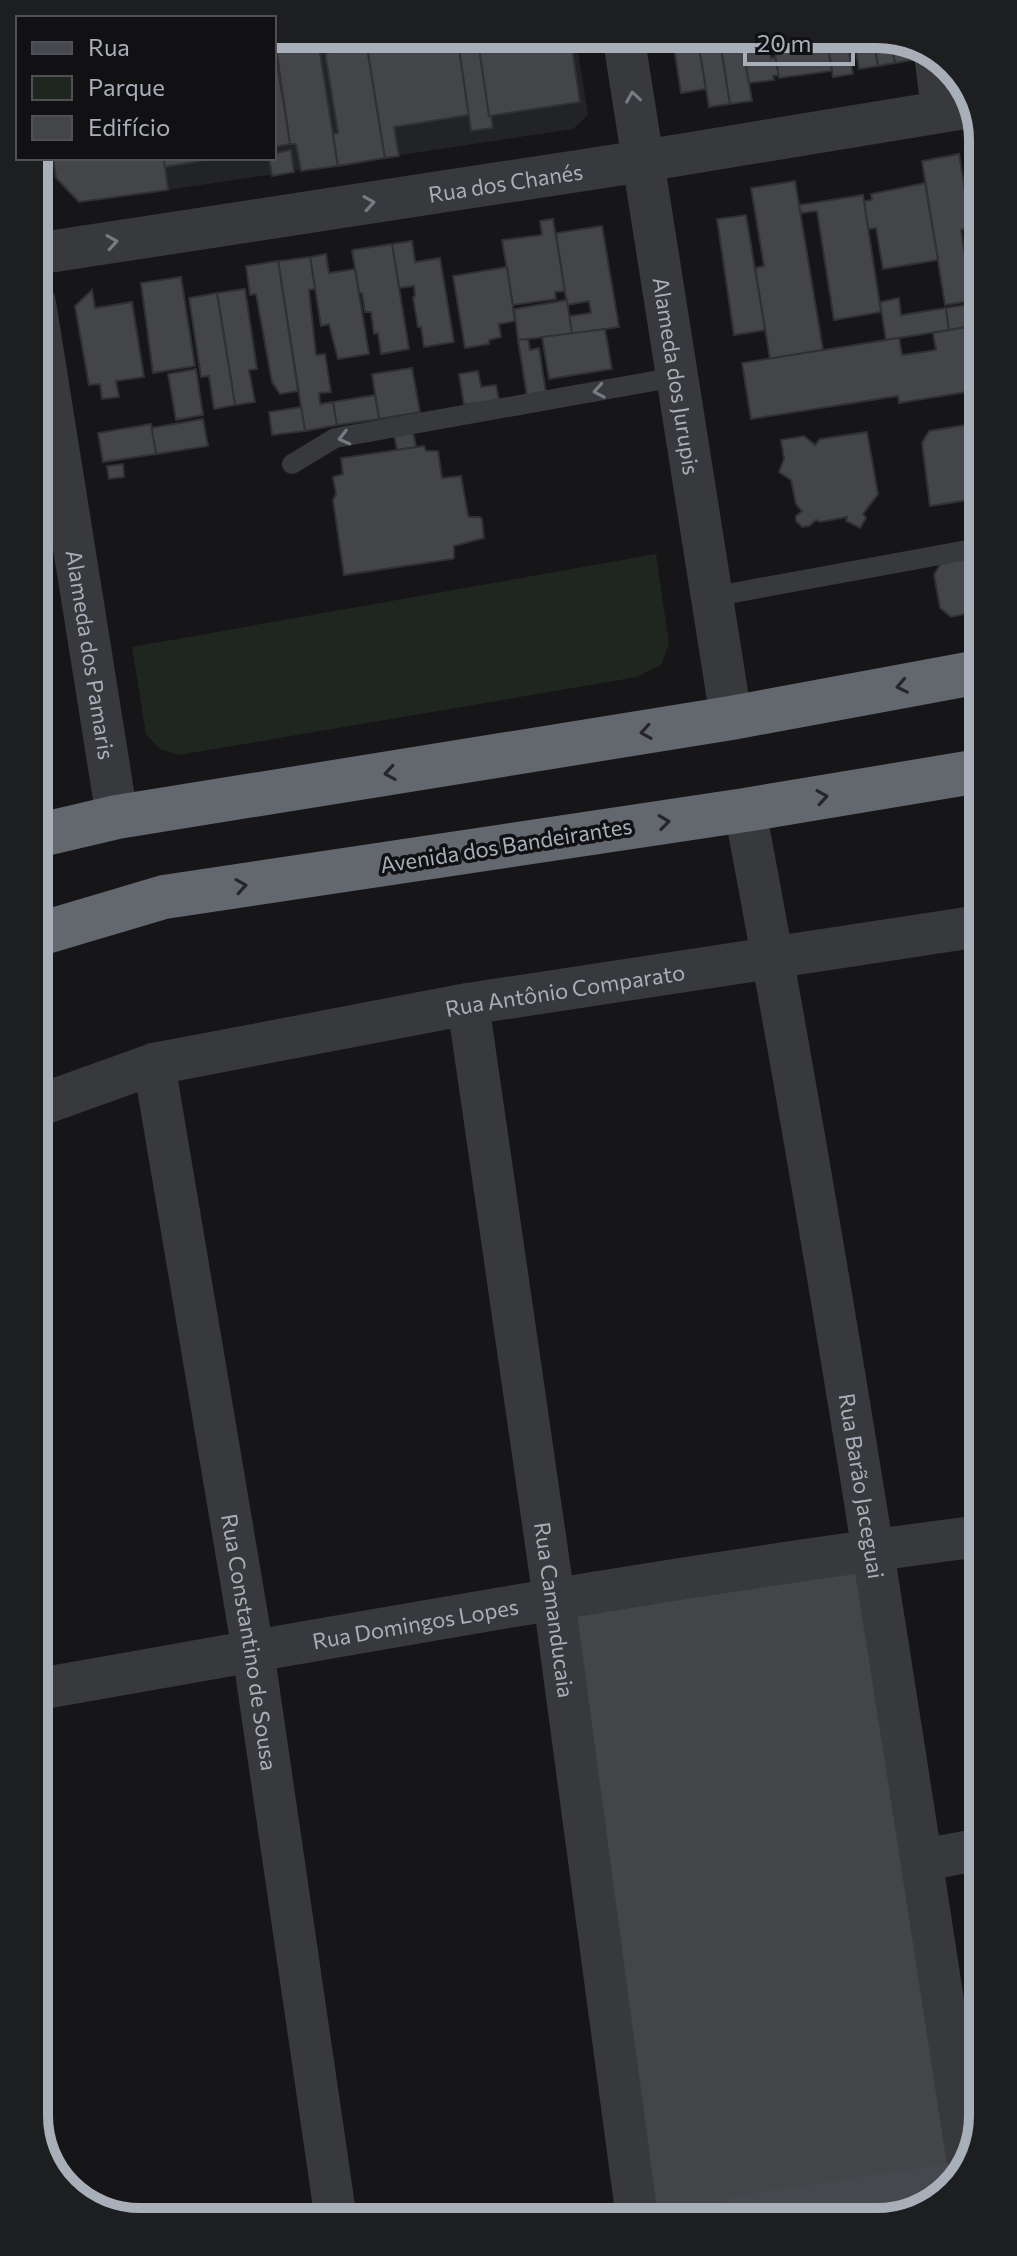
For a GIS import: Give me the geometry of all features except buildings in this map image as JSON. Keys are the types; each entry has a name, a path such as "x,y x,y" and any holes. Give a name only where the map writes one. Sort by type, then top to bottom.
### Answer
{"highway":[{"path":"48,827 731,718 969,674"},
{"name":"Avenida dos Bandeirantes","path":"48,931 164,897 745,810 969,773"},
{"path":"48,951 164,897"}],"street":[{"name":"Alameda dos Jurupis","path":"625,48 731,718"},
{"path":"949,83 960,109"},
{"name":"Rua dos Chanés","path":"48,252 960,109"},
{"name":"Alameda dos Pamaris","path":"48,384 117,817"},
{"name":"Rua Barão Jaceguai","path":"745,810 874,1549 965,2143"},
{"name":"Rua Antônio Comparato","path":"48,1102 154,1064 468,1004 969,928"},
{"name":"Rua Camanducaia","path":"468,1004 554,1599 636,2208"},
{"name":"Rua Constantino de Sousa","path":"154,1064 253,1651 334,2208"},
{"name":"Rua Domingos Lopes","path":"48,1687 554,1599 874,1549 969,1537"},
{"path":"922,1860 969,1851"},
{"path":"801,2208 934,2188"}],"lane":[{"path":"292,464 335,438 676,377"},
{"path":"711,597 969,550"}],"shaded area":[{"path":"276,48 577,48 588,115 573,129 168,190 163,160 276,160"}],"green space":[{"path":"656,554 669,644 661,665 637,677 179,755 160,749 146,734 132,647"}]}
